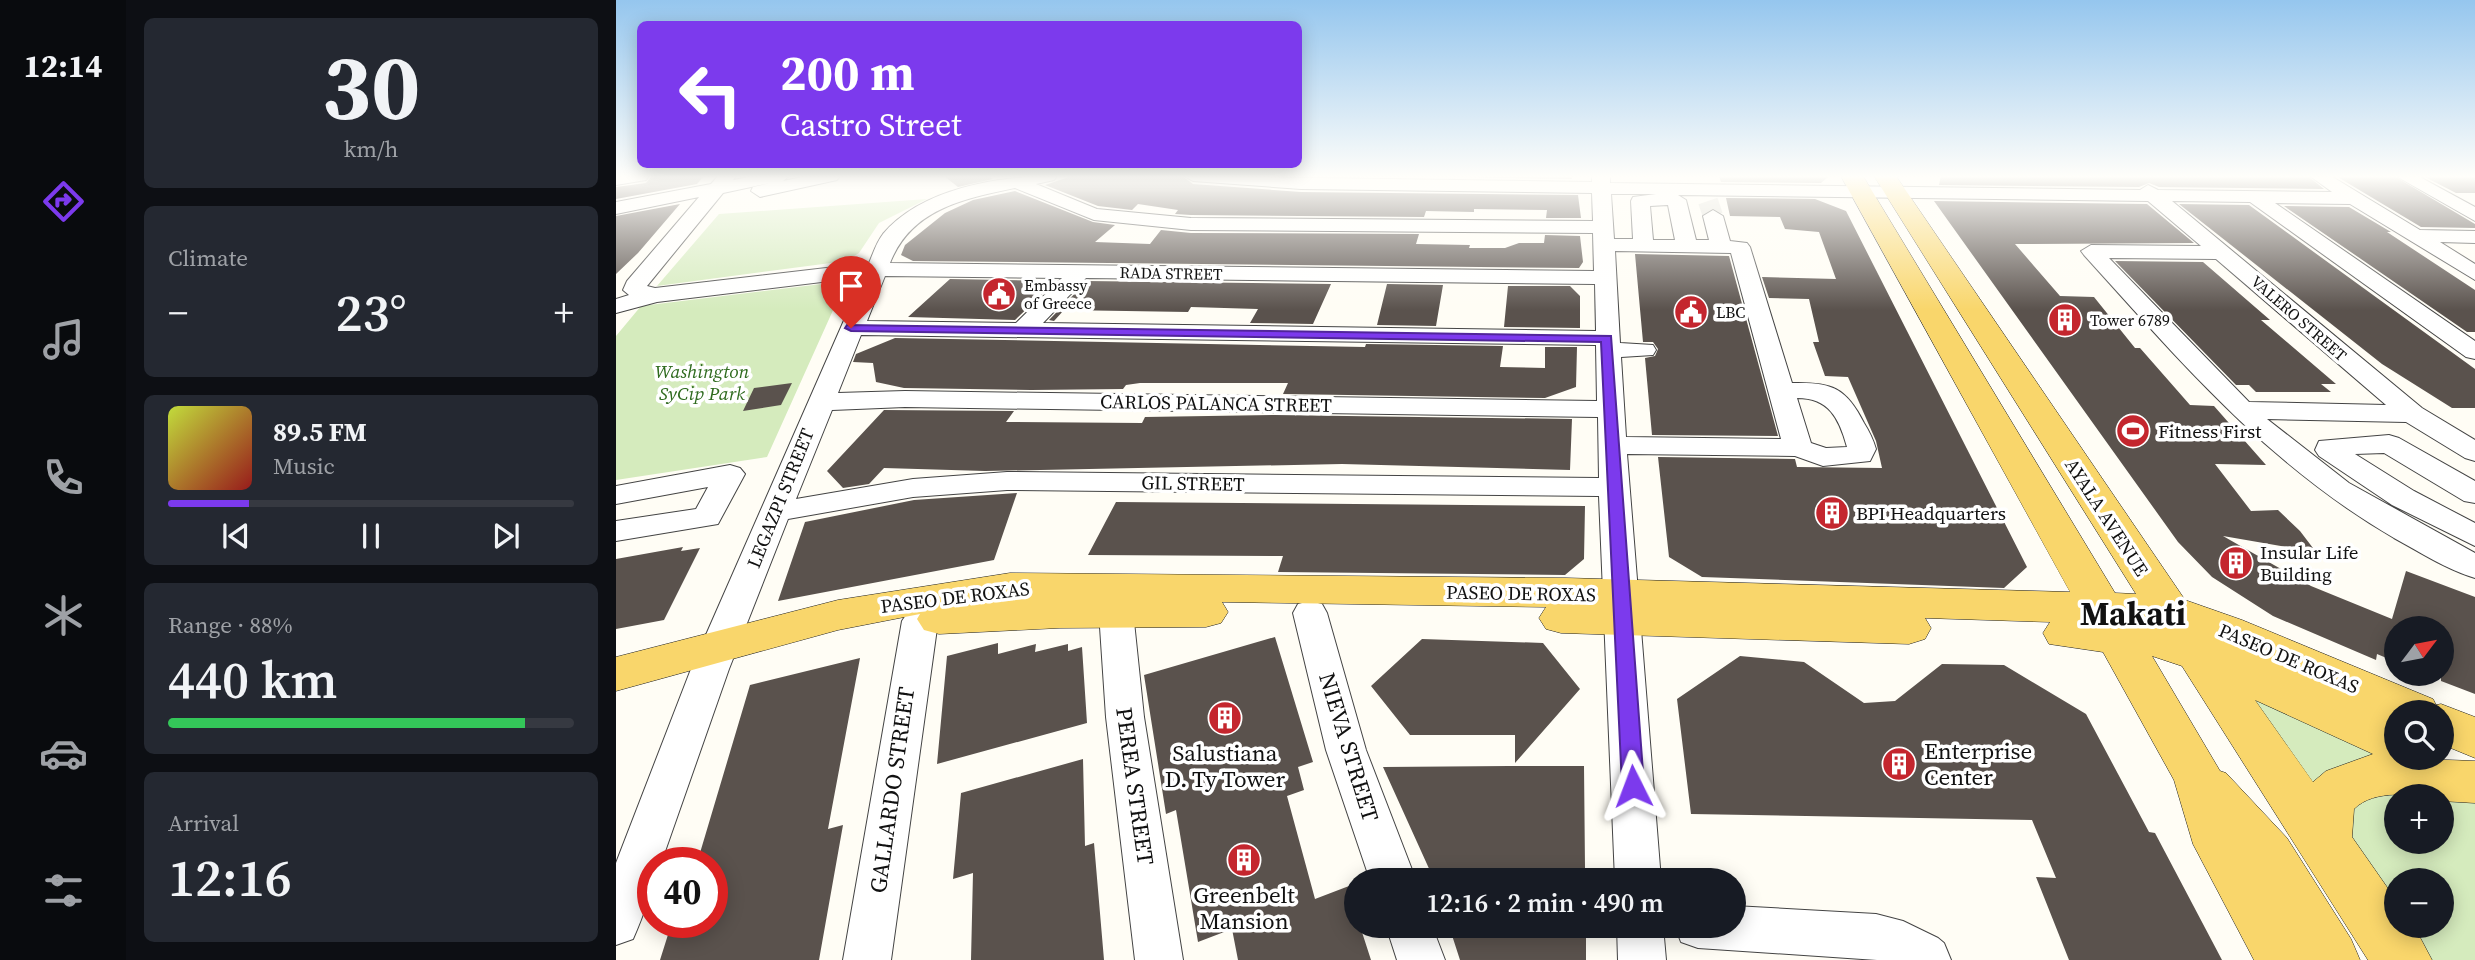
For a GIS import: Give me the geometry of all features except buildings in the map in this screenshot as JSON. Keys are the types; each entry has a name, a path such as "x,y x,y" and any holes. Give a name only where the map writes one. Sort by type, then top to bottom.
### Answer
{"main road":[{"path":"1893,221 2109,622 2198,777 2220,844 2286,960"},
{"name":"AYALA AVENUE","path":"1898,221 2199,654 2402,960"},
{"name":"PASEO DE ROXAS","path":"616,697 715,657 883,605 1010,587 1128,586 1621,608 2109,622 2168,610 2226,631 2388,700"},
{"name":"PASEO DE ROXAS","path":"616,674 920,621 1116,612 1478,614 1621,608"},
{"name":"PASEO DE ROXAS","path":"2109,622 2199,654 2384,738"},
{"path":"2454,729 2475,738"},
{"path":"2454,770 2475,780"},
{"path":"2324,843 2329,800 2361,778 2376,775 2475,780"},
{"path":"2198,777 2268,855 2330,960"}],"street":[{"path":"655,295 637,293 635,286 687,221"},
{"name":"LEGAZPI STREET","path":"616,923 715,657 820,402 889,240 908,221"},
{"path":"1147,221 1191,224 1437,221"},
{"path":"1504,221 1687,246 1740,247 1798,449"},
{"path":"1603,221 1614,487 1637,868"},
{"path":"1642,221 1643,239"},
{"path":"1682,221 1687,246"},
{"path":"1714,221 1721,246"},
{"name":"VALERO STREET","path":"2184,221 2412,414 2475,452"},
{"path":"2290,221 2475,352"},
{"path":"2389,221 2475,273"},
{"path":"2413,236 2475,237"},
{"path":"2223,253 2091,251 2244,410 2307,467 2381,515 2475,567"},
{"name":"RADA STREET","path":"616,306 655,295 876,269 1081,271 1467,282 1604,278"},
{"path":"1023,330 1081,271"},
{"path":"851,328 1332,329 1607,344 1644,350"},
{"path":"1613,444 1716,452 1798,449 1823,457 1854,457 1862,452 1839,399 1821,391 1782,391"},
{"name":"CARLOS PALANCA STREET","path":"820,402 905,398 1612,409"},
{"path":"2244,410 2412,414"},
{"path":"2316,412 2351,444"},
{"path":"2475,494 2398,447 2382,443 2351,444 2335,445 2329,450 2403,498 2475,536"},
{"path":"616,495 730,474 707,517 616,531"},
{"name":"GIL STREET","path":"775,512 913,488 1007,481 1614,487"},
{"name":"PEREA STREET","path":"1116,612 1125,717 1159,960"},
{"name":"NIEVA STREET","path":"1310,613 1346,750 1389,868"},
{"name":"GALLARDO STREET","path":"867,960 920,621"},
{"path":"1746,929 1895,940 1914,949 1927,960"},
{"path":"1414,938 1422,960"},
{"path":"1641,938 1642,960"}],"green space":[{"path":"713,221 883,221 879,223 859,253 846,261 657,286"},
{"name":"Washington SyCip Park","path":"840,283 843,288 767,457 616,480 616,336 641,306"},
{"path":"2243,691 2384,757 2384,770 2413,770 2443,784 2384,784 2384,854 2454,854 2454,789 2475,799 2475,960 2424,960 2409,938 2454,938 2454,868 2384,868 2384,900"}],"place":[{"name":"Embassy of Greece","path":"999,294"},
{"name":"LBC","path":"1691,312"},
{"name":"Tower 6789","path":"2065,320"},
{"name":"Fitness First","path":"2133,431"},
{"name":"BPI Headquarters","path":"1832,513"},
{"name":"Insular Life Building","path":"2236,563"},
{"name":"Salustiana D. Ty Tower","path":"1225,718"},
{"name":"Enterprise Center","path":"1899,764"},
{"name":"Greenbelt Mansion","path":"1244,860"}],"district":[{"name":"Makati","path":"2133,613"}],"route":[{"path":"851,328 1607,338 1621,621 1633,786"}]}
